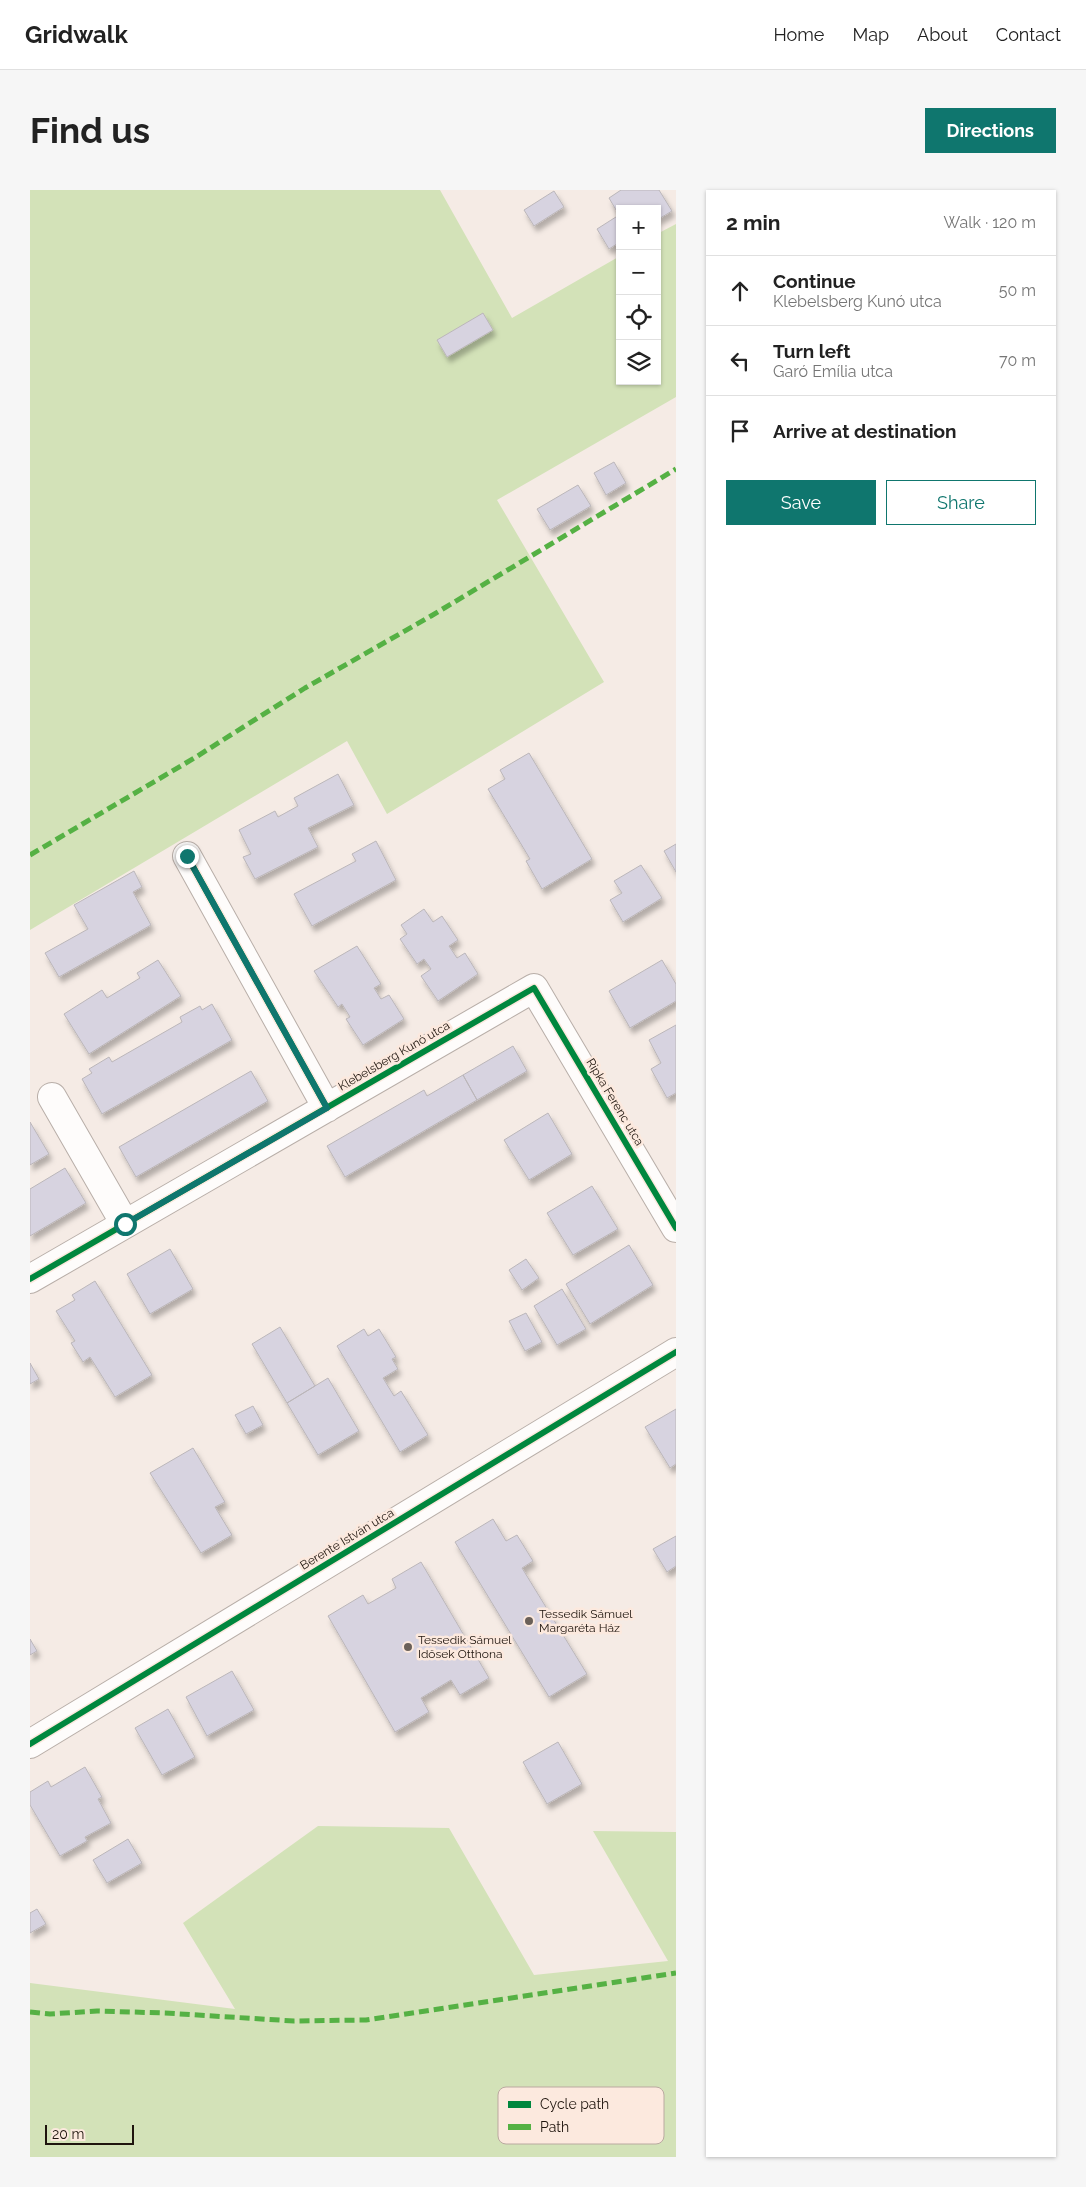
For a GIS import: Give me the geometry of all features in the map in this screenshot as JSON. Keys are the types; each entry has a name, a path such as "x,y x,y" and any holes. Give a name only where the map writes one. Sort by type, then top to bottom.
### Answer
{"street":[{"path":"187,856 327,1108"},
{"name":"Klebelsberg Kunó utca","path":"30,1279 534,988"},
{"name":"Ripka Ferenc utca","path":"534,988 676,1228"},
{"path":"52,1097 125,1224"},
{"name":"Berente István utca","path":"30,1744 676,1352"}],"green space":[{"path":"30,190 440,190 512,318 616,258 616,385 661,385 661,232 676,224 676,397 497,500 604,682 387,814 347,741 30,930"},
{"path":"318,1826 449,1828 534,1975 668,1961 593,1831 676,1832 676,2157 30,2157 30,1983 235,2009 183,1923"}],"building":[{"path":"621,190 659,190 672,211 661,218 661,205 616,205 616,210 609,198"},
{"path":"554,191 564,207 534,226 524,210"},
{"path":"616,217 616,245 609,249 597,229"},
{"path":"483,313 493,330 447,357 437,340"},
{"path":"614,462 626,483 606,495 594,473"},
{"path":"578,485 591,506 550,530 537,509"},
{"path":"529,753 592,859 542,889 526,861 530,859 488,789 505,779 500,770"},
{"path":"338,774 354,805 308,828 318,847 255,879 243,857 251,854 239,830 275,811 278,817 298,806 294,798"},
{"path":"376,841 396,880 312,926 294,894 356,861 352,854"},
{"path":"676,844 676,872 664,851"},
{"path":"641,865 662,898 623,922 610,900 622,893 614,881"},
{"path":"134,871 142,887 133,892 151,925 59,977 45,953 88,929 74,905"},
{"path":"424,909 433,922 442,916 458,940 449,946 457,958 465,953 478,974 438,1001 421,976 431,969 424,959 417,964 400,939 407,934 401,925"},
{"path":"357,946 381,984 374,988 381,999 389,995 404,1019 363,1045 346,1019 350,1017 342,1004 338,1007 314,971"},
{"path":"158,960 181,996 89,1054 64,1014 102,990 107,998 140,978 137,973"},
{"path":"662,960 676,984 676,1001 630,1028 609,991"},
{"path":"212,1004 232,1040 102,1114 82,1079 92,1073 89,1069 109,1057 112,1062 182,1022 180,1017 200,1006 202,1010"},
{"path":"676,1025 676,1093 667,1098 651,1069 661,1063 649,1040"},
{"path":"513,1046 527,1071 477,1100 463,1075"},
{"path":"251,1071 268,1101 136,1177 119,1147"},
{"path":"463,1075 477,1100 345,1177 327,1146 424,1090 427,1096"},
{"path":"548,1113 572,1154 529,1180 504,1140"},
{"path":"30,1122 49,1154 30,1165"},
{"path":"65,1168 86,1203 30,1236 30,1189"},
{"path":"592,1186 618,1229 573,1255 547,1213"},
{"path":"629,1245 653,1285 590,1324 566,1284"},
{"path":"170,1249 193,1289 150,1314 127,1274"},
{"path":"526,1259 539,1278 522,1290 509,1270"},
{"path":"95,1281 152,1375 115,1397 90,1357 83,1362 71,1343 75,1341 56,1311 75,1300 72,1295"},
{"path":"562,1289 586,1329 557,1345 534,1306"},
{"path":"526,1313 542,1342 525,1351 509,1321"},
{"path":"280,1327 315,1386 287,1403 252,1344"},
{"path":"364,1329 368,1336 379,1329 396,1357 392,1359 398,1369 383,1378 394,1396 401,1391 428,1435 400,1452 337,1346"},
{"path":"30,1363 39,1379 30,1384"},
{"path":"328,1378 359,1431 318,1455 287,1403"},
{"path":"253,1406 263,1425 246,1434 235,1415"},
{"path":"676,1409 676,1464 670,1468 645,1427"},
{"path":"193,1448 225,1502 215,1507 232,1535 201,1553 150,1473"},
{"name":"Tessedik Sámuel Margaréta Ház","path":"493,1519 506,1541 517,1535 533,1561 522,1568 587,1674 549,1697 455,1542"},
{"path":"676,1536 676,1566 667,1572 653,1549"},
{"name":"Tessedik Sámuel Idősek Otthona","path":"421,1562 489,1678 460,1695 451,1680 421,1698 429,1712 395,1732 328,1616 363,1595 368,1604 396,1588 392,1579"},
{"path":"30,1639 37,1651 30,1655"},
{"path":"232,1671 254,1710 207,1736 186,1697"},
{"path":"168,1709 195,1757 162,1775 135,1728"},
{"path":"558,1742 582,1784 547,1804 523,1762"},
{"path":"85,1767 102,1797 98,1799 111,1823 85,1837 87,1841 60,1856 30,1805 30,1792 48,1781 51,1787"},
{"path":"128,1839 142,1863 107,1883 93,1860"},
{"path":"37,1909 46,1924 30,1933 30,1913"}],"marked path":[{"path":"30,855 196,757 305,688 431,616 676,469"},
{"path":"30,2012 50,2014 97,2011 165,2013 294,2021 366,2020 676,1973"}],"cycle path":[{"path":"187,856 327,1108"},
{"path":"30,1279 534,988 676,1228"},
{"path":"30,1744 676,1352"}],"place":[{"name":"Tessedik Sámuel Margaréta Ház","path":"529,1621"},
{"name":"Tessedik Sámuel Idősek Otthona","path":"408,1647"}],"route":[{"path":"125,1224 327,1108 187,856"}]}
